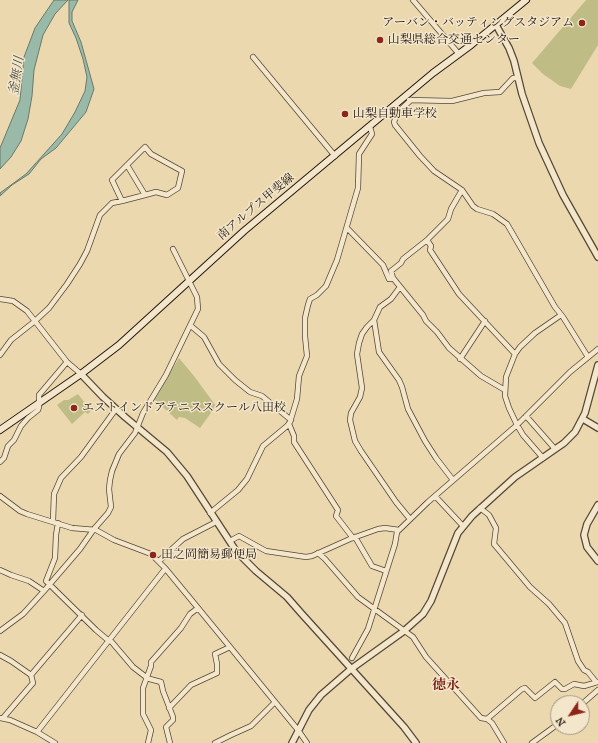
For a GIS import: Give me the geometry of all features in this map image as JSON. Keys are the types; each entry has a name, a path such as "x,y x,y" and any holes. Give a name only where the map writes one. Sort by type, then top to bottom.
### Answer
{"main road":[{"name":"南アルプス甲斐線","path":"0,430 81,374 124,340 244,231 370,127 392,107 526,0"}],"street":[{"path":"414,0 459,54"},
{"path":"496,25 509,48 514,61 522,94 539,143 564,195 598,257"},
{"path":"253,57 335,156"},
{"path":"403,99 452,101 484,93 500,92 513,78 518,78"},
{"path":"411,100 398,112 394,122 395,125 434,171 462,190 473,206 498,217 507,224 555,307 588,357"},
{"path":"392,107 398,112"},
{"path":"210,513 238,490 247,479 263,446 290,422 297,399 299,376 307,356 305,318 308,305 310,299 317,296 329,280 347,228 358,188 359,154 372,134 370,127"},
{"path":"0,355 10,340 36,321 55,301 80,264 100,215 112,204 122,201 156,192 167,195 179,186 182,171 151,154 145,147 112,180 122,201"},
{"path":"127,165 145,195"},
{"path":"462,190 451,209 448,218 427,240 403,259 401,263 391,271 393,278 423,315 426,321 438,332 448,348 481,376 505,390"},
{"path":"347,228 383,264 389,279 393,278"},
{"path":"427,240 431,246 430,250 460,294 515,354"},
{"path":"0,631 23,614 44,591 80,549 111,507 109,489 112,471 119,454 135,433 143,413 166,375 198,309 197,297 173,249"},
{"path":"400,287 391,299 380,307 374,320 364,330 359,343 357,354 362,388 360,397 351,413 350,420 355,441 361,451 396,502 410,519"},
{"path":"0,299 10,300 27,310 66,362 81,374 116,409 167,452 187,476 210,513 236,550 256,571 287,597 404,727 416,743"},
{"path":"543,458 523,435 509,408 505,390 506,377 515,354 520,347 535,333 561,315"},
{"path":"374,320 379,352 399,380 408,409 425,441 453,480"},
{"path":"460,359 485,321"},
{"path":"191,326 204,337 219,364 235,380 250,392 262,396 290,422 294,442 338,510 336,516 354,538 372,566 386,571"},
{"path":"352,658 368,629 395,544 395,536 399,530 435,496 517,425 562,380 598,349"},
{"path":"0,462 4,458 6,451 21,426 38,410 39,395 66,362"},
{"path":"292,743 298,730 316,701 352,669 404,631 423,614 427,608 455,539 463,526 480,508 515,477 564,443 575,432 583,419 598,365"},
{"path":"53,521 54,494 61,478 81,457 116,409"},
{"path":"526,416 555,449"},
{"path":"583,419 598,428"},
{"path":"0,496 20,511 79,529 94,529 114,540 144,551 159,561 298,730 307,743"},
{"path":"435,496 463,526"},
{"path":"598,506 587,524 584,535 587,547 598,561"},
{"path":"480,508 489,515 496,528 494,544 530,587 549,604 565,623 578,661 584,670 588,672 597,682 584,686 574,684 565,689 562,689 555,682 535,698 525,688 522,689 487,719"},
{"path":"159,561 183,539 216,522"},
{"path":"58,523 55,558 46,581 110,640 133,667 146,678 161,682 173,717 166,727 170,743"},
{"path":"230,541 239,536 266,551 306,557 378,529 385,528 399,530"},
{"path":"318,553 358,597 413,637 426,656 481,718 487,719 492,723 499,732 504,743"},
{"path":"37,732 165,569"},
{"path":"0,570 29,581 44,591"},
{"path":"148,743 151,730 143,714 143,688 151,662 181,628 190,614 198,608"},
{"path":"31,675 82,615"},
{"path":"169,708 191,685 217,673 217,664 214,654 230,647"},
{"path":"0,655 31,675 33,683 1,718 37,732 55,743"},
{"path":"590,697 598,690"},
{"path":"215,743 251,726 275,702"},
{"path":"532,743 550,730"}],"shaded area":[{"path":"54,0 68,0 55,14 43,35 34,70 28,119 21,141 11,157 0,169 0,148 20,100 24,57 35,28"},
{"path":"69,0 78,0 72,12 72,21 81,42 94,89 86,112 56,148 41,159 29,174 12,185 0,196 0,193 26,174 62,134 85,91 87,77 76,38 69,23"},
{"name":"アーバン・バッティングスタジアム","path":"586,0 598,0 598,45 571,89 560,86 543,74 532,63"},
{"path":"179,358 216,406 200,428 185,418 179,417 177,420 154,399"},
{"name":"エストインドアテニススクール八田校","path":"78,394 91,411 88,414 85,412 72,424 57,405"}],"place":[{"name":"アーバン・バッティングスタジアム","path":"582,23"},
{"name":"山梨県総合交通センター","path":"380,40"},
{"name":"山梨自動車学校","path":"345,114"},
{"name":"エストインドアテニススクール八田校","path":"74,408"},
{"name":"田之岡簡易郵便局","path":"153,555"}],"district":[{"name":"徳永","path":"446,686"}],"water label":[{"name":"釜無川","path":"17,76"}]}
